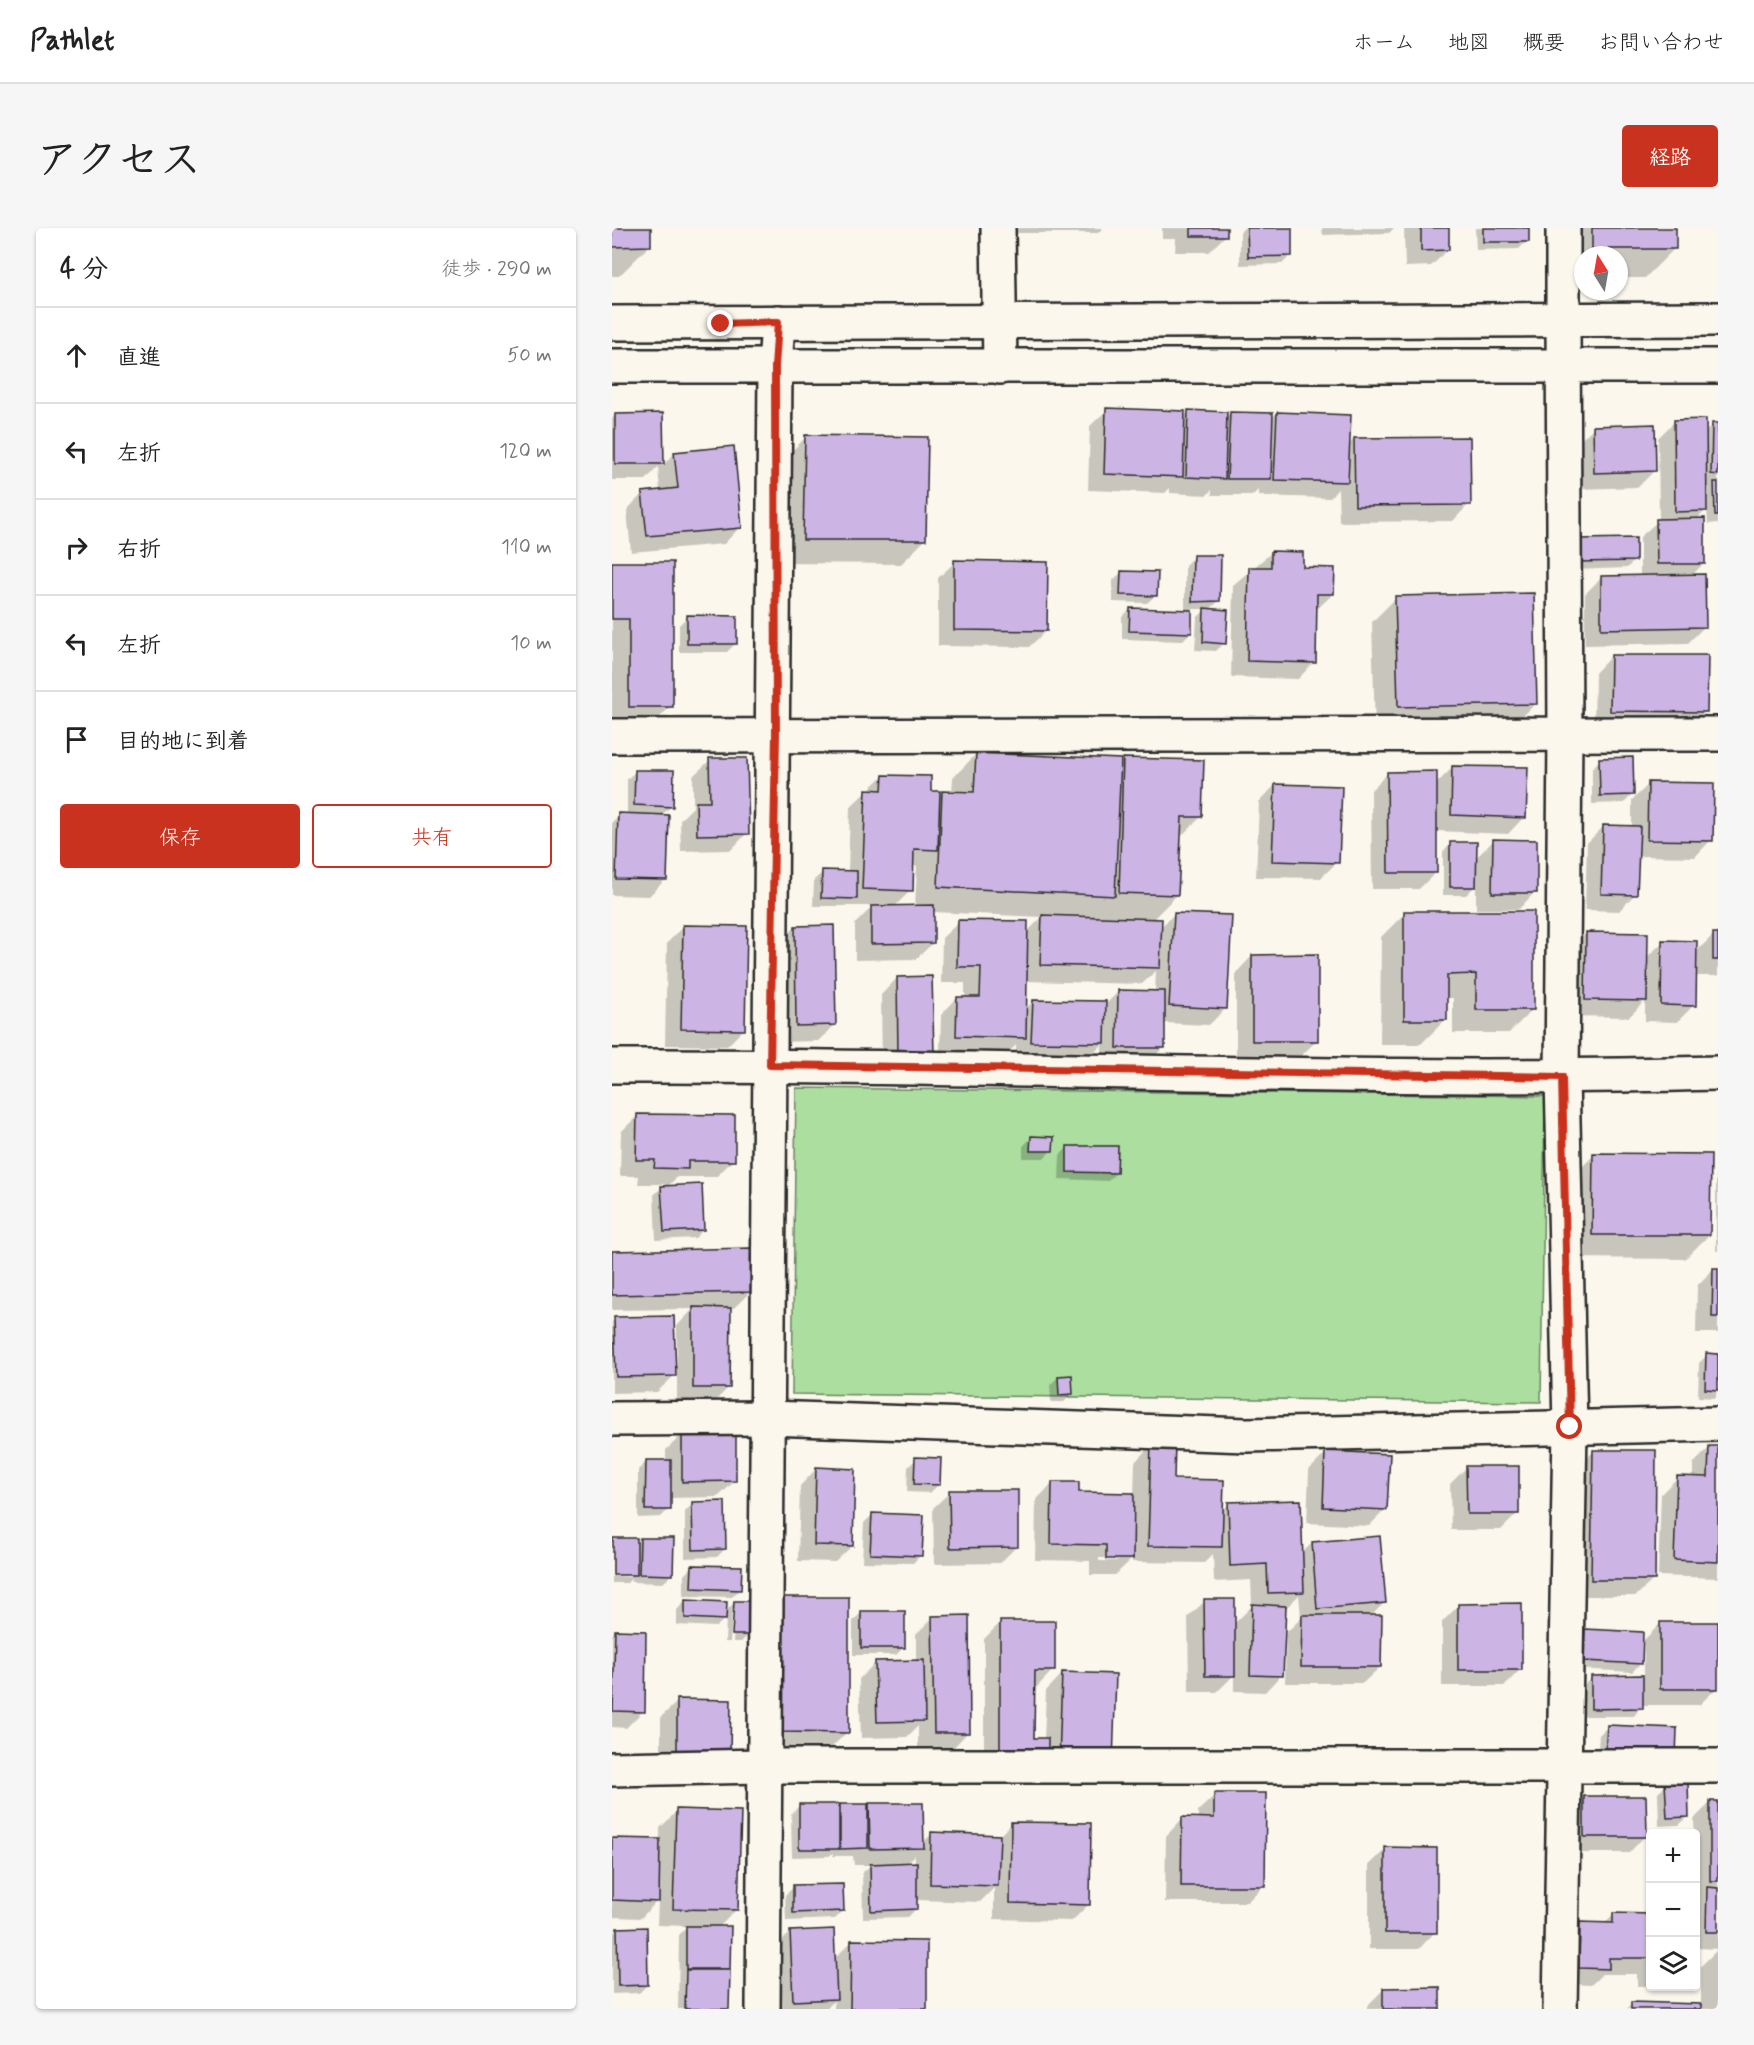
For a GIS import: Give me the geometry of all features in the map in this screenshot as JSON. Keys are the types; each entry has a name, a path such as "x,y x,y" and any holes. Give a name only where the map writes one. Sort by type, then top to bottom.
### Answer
{"street":[{"path":"998,228 1000,367"},
{"path":"1560,2009 1570,1427 1562,1077 1565,735 1563,228"},
{"path":"612,323 1718,319"},
{"path":"763,2009 763,1766 769,1418 770,1065 776,736 775,367 778,322"},
{"path":"612,366 1718,366"},
{"path":"612,736 1718,734"},
{"path":"612,1066 770,1065 1562,1077 1718,1072"},
{"path":"612,1419 769,1418 1247,1435 1718,1424"},
{"path":"612,1769 763,1766 1718,1766"}],"green space":[{"path":"796,1088 1545,1096 1541,1402 792,1394"}],"building":[{"path":"612,228 651,228 651,246 612,247"},
{"path":"1191,228 1227,228 1227,236 1191,236"},
{"path":"1247,228 1292,228 1292,256 1248,257"},
{"path":"1421,228 1449,228 1449,250 1421,251"},
{"path":"1483,228 1529,228 1529,242 1483,242"},
{"path":"1592,228 1676,228 1676,249 1592,246"},
{"path":"1106,408 1185,411 1183,477 1104,474"},
{"path":"1188,410 1227,412 1225,479 1186,477"},
{"path":"1230,412 1273,413 1271,479 1227,479"},
{"path":"1277,412 1351,415 1348,482 1274,480"},
{"path":"663,413 664,464 615,464 615,414"},
{"path":"1706,419 1707,511 1675,512 1674,420"},
{"path":"1712,423 1718,423 1718,475 1711,474"},
{"path":"1655,424 1656,471 1594,473 1593,426"},
{"path":"805,435 928,437 926,540 803,540"},
{"path":"1470,437 1471,505 1355,506 1354,438"},
{"path":"734,446 742,528 647,536 642,492 678,488 674,452"},
{"path":"1714,482 1718,482 1718,516 1715,516"},
{"path":"1705,518 1705,564 1657,564 1656,519"},
{"path":"1636,538 1636,561 1578,562 1578,539"},
{"path":"1271,551 1303,552 1303,567 1335,568 1334,594 1317,594 1316,663 1247,661 1249,567 1271,567"},
{"path":"1193,555 1221,555 1220,601 1192,602"},
{"path":"954,560 1048,562 1047,631 954,630"},
{"path":"612,562 673,562 673,707 629,707 629,619 612,619"},
{"path":"1121,571 1158,572 1157,596 1120,595"},
{"path":"1705,574 1706,627 1601,629 1601,576"},
{"path":"1534,593 1537,704 1398,707 1395,596"},
{"path":"1130,608 1192,610 1192,633 1129,631"},
{"path":"1204,608 1228,610 1226,644 1203,642"},
{"path":"687,615 737,616 737,644 687,644"},
{"path":"1611,655 1708,655 1707,712 1610,711"},
{"path":"976,753 1121,759 1115,896 938,887 942,791 974,792"},
{"path":"1633,757 1634,795 1600,796 1599,758"},
{"path":"709,758 747,758 749,834 697,835 696,802 710,802"},
{"path":"1123,758 1204,760 1202,817 1182,817 1178,895 1119,893"},
{"path":"1452,766 1528,767 1526,818 1451,815"},
{"path":"635,770 674,770 673,807 634,805"},
{"path":"1437,771 1437,873 1388,873 1387,772"},
{"path":"883,775 931,776 931,791 940,791 938,850 914,849 913,891 862,889 866,789 882,790"},
{"path":"1648,782 1714,783 1713,841 1647,840"},
{"path":"1275,784 1342,786 1339,863 1272,861"},
{"path":"618,813 669,815 667,880 616,879"},
{"path":"1603,825 1640,826 1637,895 1601,894"},
{"path":"1493,839 1537,840 1537,893 1492,893"},
{"path":"1450,842 1477,842 1476,887 1450,887"},
{"path":"822,870 857,871 857,899 821,898"},
{"path":"934,905 934,943 871,944 871,906"},
{"path":"1404,911 1534,911 1534,1010 1476,1010 1476,974 1447,975 1447,1020 1404,1020"},
{"path":"1174,913 1232,915 1227,1009 1169,1006"},
{"path":"1042,915 1162,919 1160,968 1040,965"},
{"path":"958,920 1028,921 1026,1038 956,1036 957,997 980,997 981,967 957,967"},
{"path":"683,925 747,926 745,1030 681,1029"},
{"path":"834,925 836,1025 796,1026 795,926"},
{"path":"1586,932 1648,933 1647,1001 1585,1000"},
{"path":"1713,933 1718,933 1718,960 1713,960"},
{"path":"1662,940 1697,941 1696,1006 1661,1005"},
{"path":"1318,954 1318,1041 1252,1041 1252,955"},
{"path":"932,976 934,1054 898,1055 897,977"},
{"path":"1118,990 1165,991 1165,1048 1117,1048"},
{"path":"1033,1000 1106,1001 1105,1043 1031,1042"},
{"path":"637,1114 735,1115 735,1161 688,1161 688,1169 654,1168 655,1160 636,1160"},
{"path":"1031,1136 1054,1137 1053,1151 1030,1151"},
{"path":"1067,1146 1118,1146 1117,1173 1067,1172"},
{"path":"1593,1153 1711,1154 1710,1235 1592,1235"},
{"path":"702,1184 704,1230 664,1232 661,1186"},
{"path":"751,1248 752,1292 612,1295 612,1251"},
{"path":"1713,1268 1718,1268 1718,1317 1712,1317"},
{"path":"693,1307 731,1308 730,1388 693,1388"},
{"path":"674,1316 676,1376 616,1377 614,1317"},
{"path":"1706,1353 1718,1354 1718,1390 1705,1389"},
{"path":"1072,1375 1073,1394 1059,1395 1058,1376"},
{"path":"736,1431 736,1481 682,1482 682,1432"},
{"path":"1151,1443 1175,1443 1174,1479 1224,1480 1222,1547 1148,1546"},
{"path":"1709,1446 1718,1446 1718,1562 1674,1560 1677,1476 1708,1477"},
{"path":"1593,1450 1656,1450 1655,1580 1591,1580"},
{"path":"1325,1451 1390,1454 1387,1510 1323,1507"},
{"path":"915,1457 941,1458 940,1485 914,1484"},
{"path":"646,1460 671,1460 671,1510 645,1510"},
{"path":"1466,1466 1519,1466 1519,1514 1467,1514"},
{"path":"816,1467 855,1469 853,1546 814,1545"},
{"path":"1052,1482 1079,1482 1079,1492 1134,1493 1133,1559 1106,1559 1106,1545 1051,1544"},
{"path":"949,1490 1018,1490 1018,1547 950,1548"},
{"path":"1301,1500 1304,1592 1268,1593 1267,1564 1230,1566 1228,1502"},
{"path":"725,1501 726,1549 693,1550 692,1502"},
{"path":"872,1513 924,1515 922,1556 870,1554"},
{"path":"1380,1536 1386,1603 1317,1609 1312,1542"},
{"path":"613,1538 637,1538 637,1575 613,1575"},
{"path":"640,1538 674,1538 673,1575 639,1574"},
{"path":"692,1565 742,1566 741,1590 691,1588"},
{"path":"781,1597 849,1597 849,1733 782,1732"},
{"path":"1204,1599 1235,1599 1235,1676 1205,1676"},
{"path":"685,1600 727,1602 726,1620 685,1618"},
{"path":"734,1601 752,1601 751,1635 732,1635"},
{"path":"1522,1603 1522,1670 1458,1670 1458,1604"},
{"path":"1252,1604 1286,1606 1283,1676 1250,1675"},
{"path":"861,1611 905,1611 905,1648 861,1648"},
{"path":"969,1615 970,1733 934,1733 932,1616"},
{"path":"1302,1615 1382,1615 1381,1667 1301,1667"},
{"path":"1000,1621 1055,1621 1055,1671 1035,1671 1034,1738 1048,1738 1048,1758 1000,1759"},
{"path":"1660,1622 1718,1622 1718,1689 1660,1689"},
{"path":"1585,1629 1643,1632 1642,1664 1584,1661"},
{"path":"615,1630 646,1631 645,1712 613,1711"},
{"path":"924,1660 925,1721 877,1722 875,1661"},
{"path":"1062,1672 1116,1674 1113,1763 1059,1762"},
{"path":"1643,1675 1643,1708 1591,1709 1591,1676"},
{"path":"677,1699 731,1700 730,1753 677,1753"},
{"path":"1607,1725 1677,1728 1676,1758 1605,1755"},
{"path":"1665,1783 1688,1783 1689,1817 1667,1818"},
{"path":"1214,1793 1266,1793 1265,1886 1181,1886 1182,1817 1214,1818"},
{"path":"1584,1796 1646,1796 1646,1837 1584,1837"},
{"path":"1710,1801 1718,1801 1718,1881 1710,1881"},
{"path":"869,1803 923,1803 924,1848 870,1849"},
{"path":"799,1804 839,1804 839,1849 799,1849"},
{"path":"840,1804 868,1804 868,1848 840,1849"},
{"path":"676,1809 741,1811 738,1910 673,1909"},
{"path":"1011,1822 1091,1823 1090,1905 1010,1903"},
{"path":"931,1832 1000,1835 998,1886 930,1884"},
{"path":"612,1838 660,1839 659,1902 612,1900"},
{"path":"1385,1847 1437,1848 1437,1933 1385,1933"},
{"path":"917,1862 917,1909 871,1911 870,1864"},
{"path":"843,1884 844,1911 793,1913 793,1885"},
{"path":"1707,1887 1718,1888 1718,1932 1706,1932"},
{"path":"1613,1913 1646,1914 1646,1958 1609,1958 1609,1969 1579,1968 1580,1922 1613,1923"},
{"path":"686,1926 731,1926 730,1969 686,1969"},
{"path":"647,1927 648,1985 618,1986 617,1928"},
{"path":"834,1929 837,1999 793,2001 790,1931"},
{"path":"851,1940 927,1941 927,2009 850,2009"},
{"path":"686,1970 730,1970 729,2009 685,2009"},
{"path":"1440,1987 1440,2009 1383,2009 1383,1988"},
{"path":"1631,2002 1701,2004 1701,2009 1631,2009"}],"route":[{"path":"721,324 778,322 775,367 776,736 770,1065 1562,1077 1570,1427"}]}
